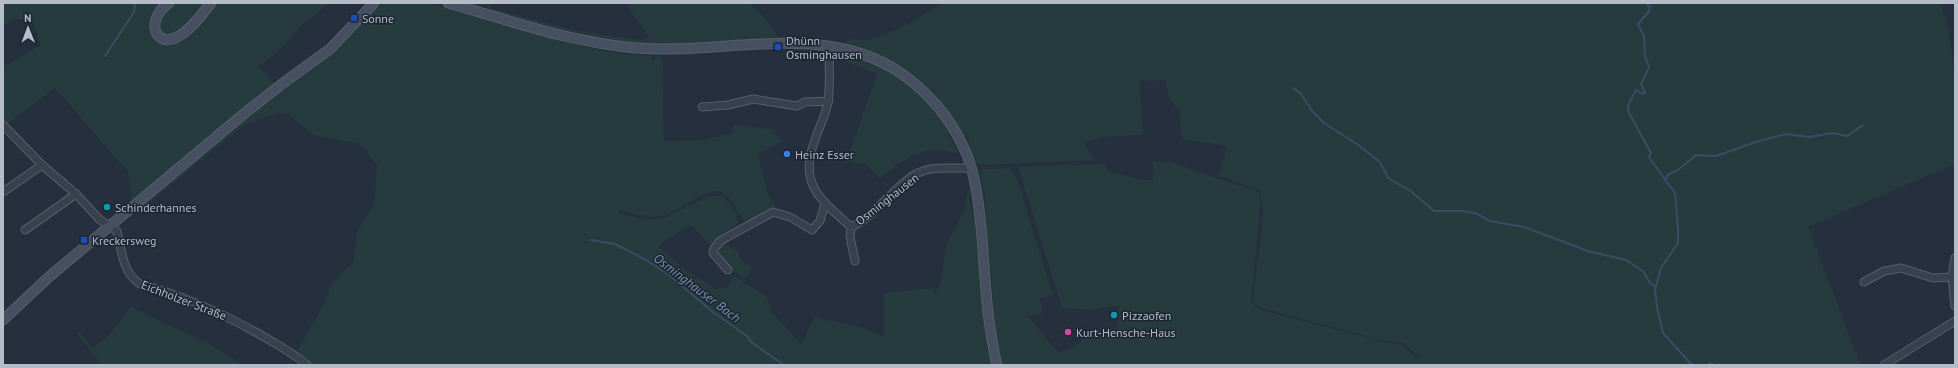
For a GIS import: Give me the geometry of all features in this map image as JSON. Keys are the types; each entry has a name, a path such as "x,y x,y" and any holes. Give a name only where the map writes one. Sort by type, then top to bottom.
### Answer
{"main road":[{"path":"169,3 157,14 154,25 157,34 161,38 168,39 178,37 184,33 212,3"},
{"path":"3,320 34,290 110,226 283,83 330,49 374,3"},
{"path":"448,3 585,40 633,48 681,50 786,43 830,46 851,50 880,61 902,74 924,91 942,110 959,136 972,168 979,203 988,317 998,365"}],"street":[{"name":"Osminghausen","path":"830,46 828,101 810,153 808,165 810,182 825,204 851,226"},
{"path":"702,106 728,105 753,99 797,106 805,102 828,101"},
{"path":"3,125 42,165 76,194 99,219 110,226"},
{"path":"3,192 42,165"},
{"name":"Osminghausen","path":"851,226 867,216 916,174 936,169 972,168"},
{"path":"26,230 76,194"},
{"path":"728,270 713,253 720,241 773,212 790,218 812,230 820,221 825,204"},
{"name":"Eichholzer Straße","path":"110,226 117,231 124,265 140,284 195,302 228,316 297,356 307,365"},
{"name":"Osminghausen","path":"851,226 850,237 855,261"},
{"path":"1955,258 1952,277 1955,305"},
{"path":"1864,282 1884,271 1901,268 1933,278 1952,277"},
{"path":"1884,365 1955,321"}],"green space":[{"path":"3,3 330,3 299,28 278,52 259,66 276,85 132,202 128,172 55,88 5,126 3,124 3,67 41,45 31,18 13,20 3,27"},
{"path":"385,3 427,3 589,48 617,53 651,56 651,60 654,60 655,56 660,56 663,62 664,141 702,140 733,133 733,125 771,129 783,141 758,155 767,192 777,210 746,223 729,198 719,191 703,195 671,212 655,217 638,215 621,210 618,213 643,219 658,219 666,217 709,197 724,197 736,213 738,223 726,233 711,251 708,252 711,245 691,225 664,241 659,247 686,270 716,289 728,287 734,275 768,298 770,310 801,344 814,317 860,327 884,336 884,293 933,288 934,295 941,283 946,245 964,210 969,186 969,199 974,217 976,233 985,335 992,365 312,365 297,351 325,302 330,287 342,272 353,263 357,231 374,205 377,166 366,150 356,143 313,135 288,114 277,113 243,126 139,211 139,209 152,195 372,11"},
{"path":"485,3 492,3 490,8 577,31 642,40 649,37 625,3 753,3 751,5 765,18 780,40 689,45 632,44 590,37 490,11"},
{"path":"942,3 1940,3 1946,21 1953,61 1955,164 1808,227 1861,365 1003,365 996,333 984,192 979,171 983,169 1009,168 1016,176 1053,295 1039,299 1043,313 1028,316 1053,346 1061,353 1080,343 1084,330 1118,329 1119,305 1091,310 1062,308 1018,167 1106,164 1107,171 1141,180 1153,180 1153,162 1171,162 1258,192 1261,201 1251,303 1261,310 1380,341 1402,345 1418,359 1420,358 1403,343 1379,340 1262,308 1253,302 1263,215 1262,202 1259,190 1219,176 1227,146 1182,139 1179,110 1169,99 1165,80 1140,81 1143,135 1102,137 1084,143 1094,160 982,165 976,163 967,136 962,135 943,104 926,85 905,69 882,57 845,45 848,39 869,40 901,28"},
{"path":"847,52 893,73 923,94 953,134 948,134 960,153 935,150 920,153 899,164 880,179 865,164 846,162 877,74 839,59 834,60 837,55"},
{"path":"723,242 738,251 740,259 752,268 745,279 728,268 716,254"},
{"path":"131,307 207,343 245,365 102,365 76,333 80,333 93,348 110,334"}],"waterway":[{"path":"105,56 134,12 135,3"},
{"path":"1646,3 1650,7 1649,11 1638,24 1644,36 1645,56 1649,67 1641,84 1645,93 1642,94 1636,90 1628,106 1628,111 1651,153 1649,157 1675,193 1678,243 1661,268 1655,290 1663,333 1692,365"},
{"path":"1293,88 1301,94 1312,111 1324,123 1357,144 1380,162 1388,178 1412,192 1434,211 1462,211 1475,213 1490,221 1524,227 1588,251 1626,260 1643,271 1650,283 1656,287"},
{"path":"1666,180 1667,175 1678,170 1696,155 1716,156 1759,141 1786,134 1809,137 1833,133 1847,136 1863,125"},
{"name":"Osminghauser Bach","path":"591,240 615,244 646,260 669,275 713,312 747,336 751,342 784,365"},
{"path":"1708,365 1710,363 1714,365"}],"place":[{"name":"Sonne","path":"354,18"},
{"name":"Dhünn Osminghausen","path":"778,47"},
{"name":"Heinz Esser","path":"787,154"},
{"name":"Schinderhannes","path":"107,207"},
{"name":"Kreckersweg","path":"84,240"},
{"name":"Pizzaofen","path":"1114,315"},
{"name":"Kurt-Hensche-Haus","path":"1068,332"}]}
